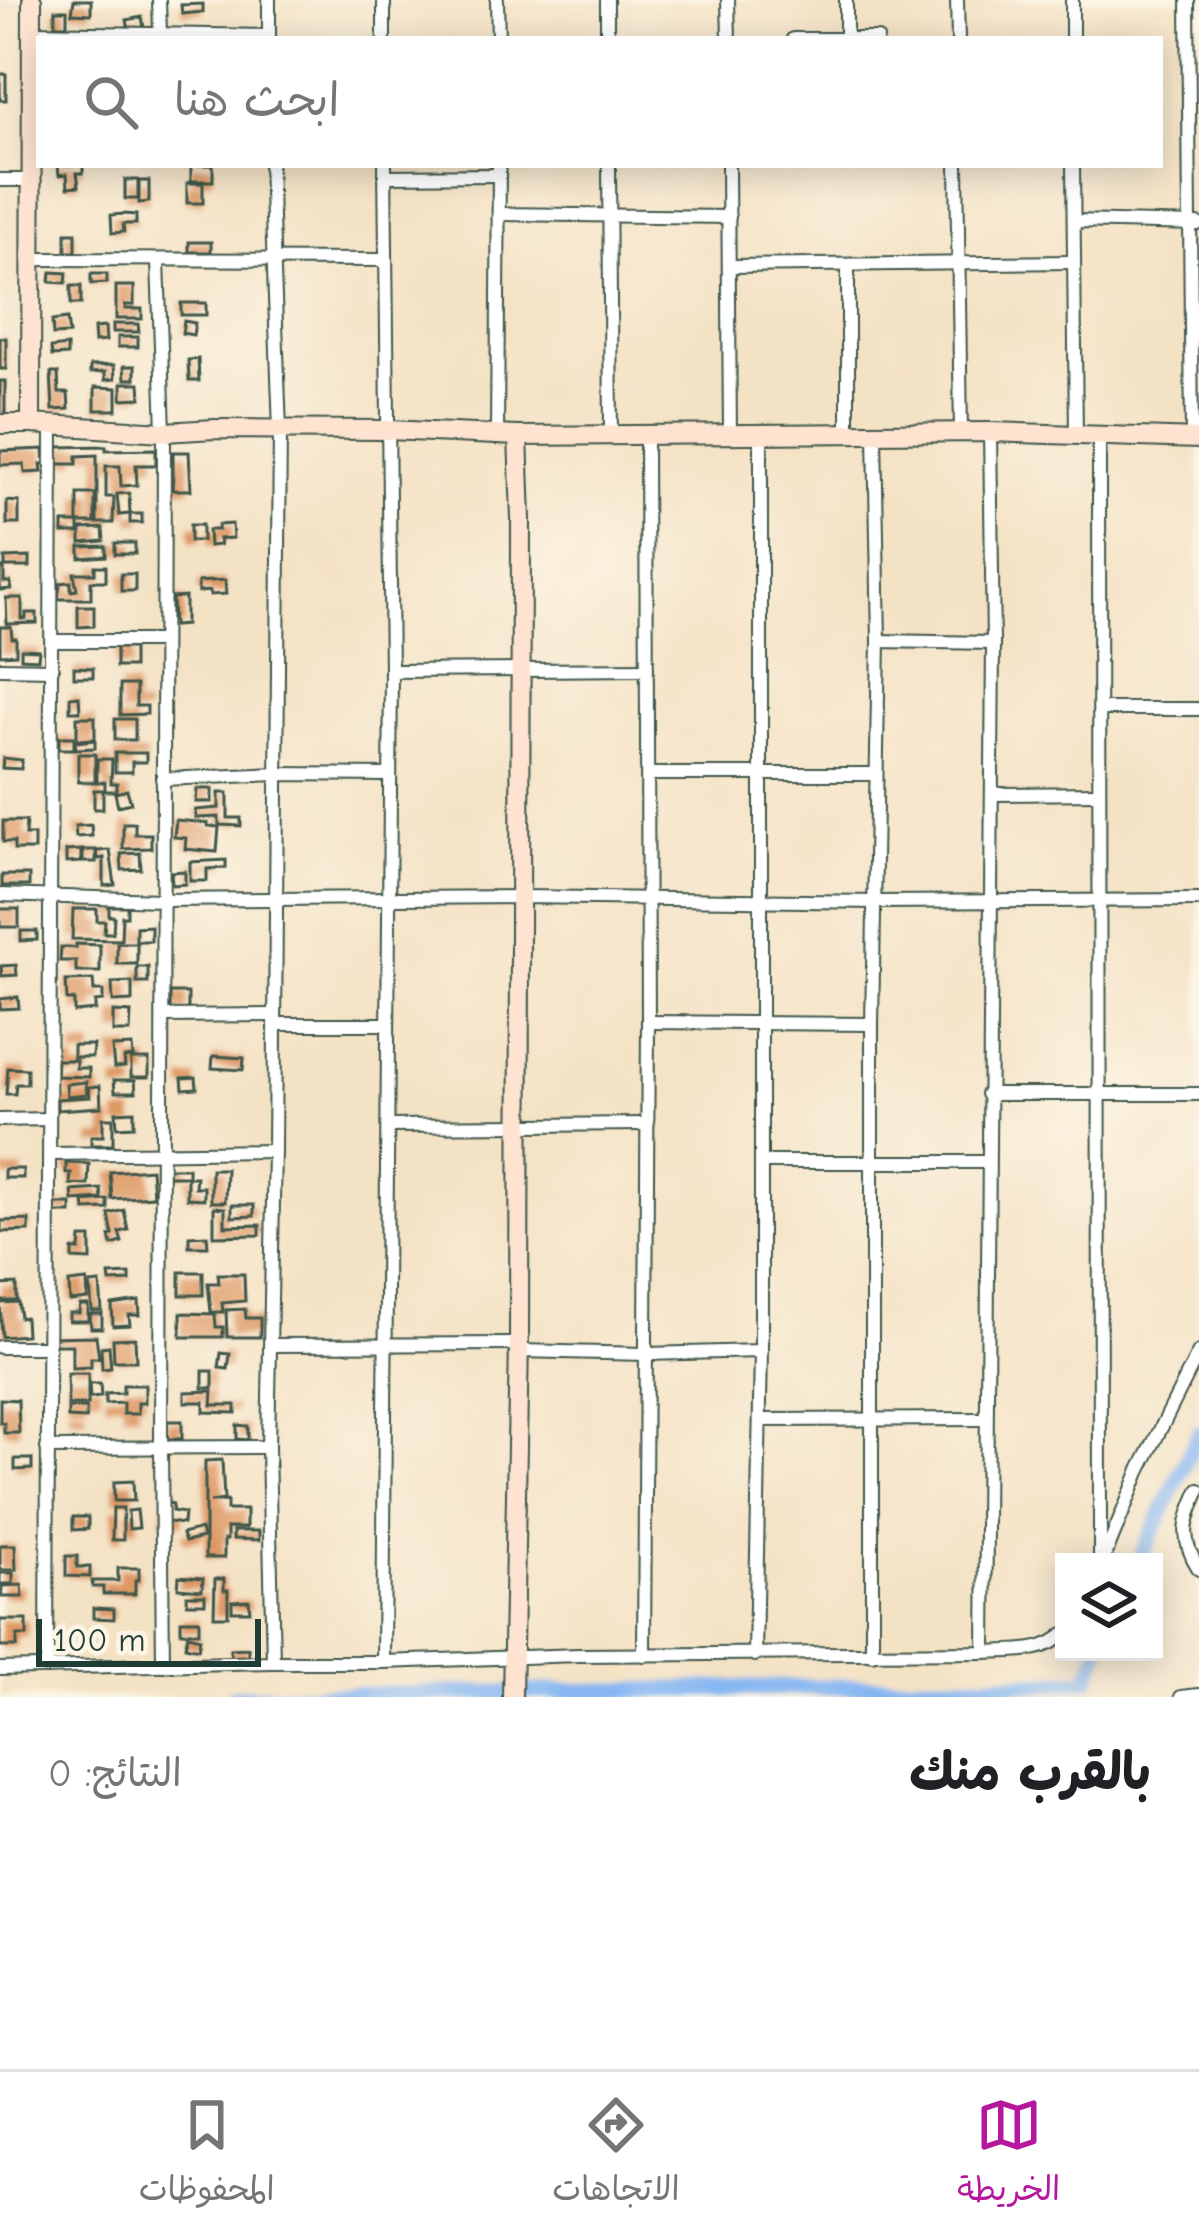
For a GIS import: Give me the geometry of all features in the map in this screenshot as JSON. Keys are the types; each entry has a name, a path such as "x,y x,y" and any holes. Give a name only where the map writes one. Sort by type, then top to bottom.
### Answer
{"street":[{"path":"32,0 36,150 32,424"},
{"path":"159,0 160,33"},
{"path":"269,0 269,36"},
{"path":"384,0 384,36"},
{"path":"497,0 497,36"},
{"path":"607,0 607,36"},
{"path":"728,0 729,36"},
{"path":"846,0 846,36"},
{"path":"957,0 958,36"},
{"path":"1072,0 1072,36"},
{"path":"0,424 164,432 388,430 646,436 990,432 1195,439 1188,0"},
{"path":"33,32 242,36"},
{"path":"270,168 280,430 268,1447 273,1662"},
{"path":"609,168 611,435"},
{"path":"728,168 730,435"},
{"path":"957,168 961,433"},
{"path":"1073,168 1076,435"},
{"path":"383,1662 391,671 385,171 499,170 497,435"},
{"path":"0,180 32,180"},
{"path":"499,214 728,217"},
{"path":"1074,221 1195,224"},
{"path":"32,259 386,260"},
{"path":"158,261 164,432 163,1665"},
{"path":"730,266 1074,262"},
{"path":"848,265 848,434"},
{"path":"47,1668 52,425"},
{"path":"985,1652 993,643 990,432"},
{"path":"872,1654 872,1024 879,641 875,434"},
{"path":"755,1654 761,1351 761,435"},
{"path":"1100,435 1101,1553"},
{"path":"512,1697 522,897 518,436"},
{"path":"644,1655 646,436"},
{"path":"52,641 163,641"},
{"path":"879,641 993,643"},
{"path":"0,668 52,669"},
{"path":"391,671 647,669"},
{"path":"1100,709 1199,710"},
{"path":"648,774 876,774"},
{"path":"162,778 389,775"},
{"path":"992,794 1099,793"},
{"path":"0,895 162,900 1199,900"},
{"path":"163,1016 386,1024"},
{"path":"648,1022 872,1024"},
{"path":"987,1094 1199,1094"},
{"path":"0,1120 50,1119"},
{"path":"388,1126 646,1124"},
{"path":"50,1154 274,1151"},
{"path":"761,1162 988,1162"},
{"path":"272,1346 646,1354 761,1351"},
{"path":"0,1347 47,1347"},
{"path":"1105,1553 1199,1352"},
{"path":"760,1420 986,1419"},
{"path":"47,1448 268,1447"},
{"path":"1199,1490 1186,1524 1185,1546 1199,1569"},
{"path":"0,1669 985,1652 1040,1649 1055,1642"},
{"path":"1181,1697 1199,1694"}],"building":[{"path":"74,0 91,0 91,14 72,13"},
{"path":"203,4 203,12 182,14 181,5"},
{"path":"55,10 67,10 67,25 55,25"},
{"path":"142,17 144,28 129,30 127,20"},
{"path":"0,74 6,74 6,100 0,100"},
{"path":"58,168 83,168 83,173 77,173 79,186 68,187 67,174 59,175"},
{"path":"191,168 213,168 213,181 191,181"},
{"path":"125,180 138,180 138,199 125,199"},
{"path":"139,181 149,181 149,202 139,203"},
{"path":"187,183 203,183 203,203 187,203"},
{"path":"111,215 136,215 136,224 123,224 124,232 112,233"},
{"path":"66,233 76,233 76,252 66,252"},
{"path":"189,242 211,242 211,252 189,252"},
{"path":"51,272 67,273 66,283 50,282"},
{"path":"91,274 107,274 107,283 91,284"},
{"path":"71,286 81,286 81,304 71,304"},
{"path":"116,286 134,286 134,305 125,305 125,309 142,309 142,319 116,319"},
{"path":"181,303 206,303 206,315 181,315"},
{"path":"67,319 69,334 53,335 52,321"},
{"path":"184,321 195,323 193,335 182,333"},
{"path":"113,324 138,324 139,332 113,332"},
{"path":"105,327 106,341 95,342 94,328"},
{"path":"118,337 138,337 138,347 118,347"},
{"path":"0,338 6,338 6,369 0,369"},
{"path":"67,346 67,355 52,356 51,348"},
{"path":"198,359 199,381 189,381 188,360"},
{"path":"114,365 115,379 105,380 105,372 90,373 90,366"},
{"path":"124,366 135,366 135,379 125,379"},
{"path":"51,373 58,373 59,393 68,393 69,409 53,410"},
{"path":"0,381 5,381 5,416 0,416"},
{"path":"122,383 140,383 141,398 122,399"},
{"path":"95,387 117,388 117,410 95,410"},
{"path":"106,446 106,450 156,449 156,465 136,465 137,485 121,486 120,466 106,466 106,497 114,497 113,523 97,523 97,455 77,456 77,464 57,464 57,447"},
{"path":"44,449 42,472 25,473 24,464 0,465 0,451"},
{"path":"173,452 189,452 191,490 173,490"},
{"path":"129,493 130,514 119,515 117,494"},
{"path":"78,494 95,494 95,523 78,523"},
{"path":"7,501 19,502 19,524 7,524"},
{"path":"130,514 142,514 142,523 130,523"},
{"path":"63,523 79,523 79,533 63,533"},
{"path":"232,524 233,538 209,546 208,530"},
{"path":"190,525 202,525 202,541 190,541"},
{"path":"103,528 104,541 81,543 81,529"},
{"path":"115,543 135,543 135,554 115,554"},
{"path":"106,546 106,556 80,558 80,547"},
{"path":"30,557 30,567 5,567 5,558"},
{"path":"95,566 106,566 106,581 91,581 91,599 58,599 60,583 71,582 71,591 77,590 74,573 95,573"},
{"path":"0,568 4,568 4,582 10,582 11,589 0,590"},
{"path":"121,574 135,574 135,591 121,591"},
{"path":"225,580 226,594 198,592 198,582"},
{"path":"185,597 185,625 173,626 172,598"},
{"path":"6,598 22,598 22,619 26,613 37,613 37,623 7,624"},
{"path":"78,606 94,606 94,626 78,627"},
{"path":"0,627 11,627 16,654 0,655"},
{"path":"116,648 133,648 133,667 116,667"},
{"path":"21,649 39,650 38,659 21,658"},
{"path":"74,667 93,668 93,677 74,677"},
{"path":"120,685 136,685 136,706 147,706 147,714 120,715"},
{"path":"79,696 80,711 70,711 70,697"},
{"path":"77,717 95,717 95,739 77,740"},
{"path":"115,719 135,719 135,740 115,740"},
{"path":"59,737 74,737 74,749 59,749"},
{"path":"95,740 95,748 76,749 75,742"},
{"path":"115,753 146,753 146,762 132,762 132,772 115,772"},
{"path":"78,754 95,754 95,782 78,782"},
{"path":"3,758 22,760 21,769 2,768"},
{"path":"97,759 112,759 111,783 117,783 116,791 105,791 105,782 97,782"},
{"path":"197,789 212,789 212,802 196,802"},
{"path":"94,790 103,790 103,809 94,809"},
{"path":"127,790 131,803 118,806 115,793"},
{"path":"219,793 228,793 228,818 241,818 241,826 219,825 219,817 196,818 195,810 219,808"},
{"path":"176,820 219,827 217,852 185,849 186,838 174,837"},
{"path":"3,821 26,821 25,835 34,835 34,850 14,850 14,842 3,842"},
{"path":"123,823 135,823 135,834 151,834 151,848 123,849"},
{"path":"91,825 92,836 76,837 75,826"},
{"path":"81,850 81,862 66,863 66,851"},
{"path":"83,850 96,850 96,862 83,862"},
{"path":"110,850 115,885 104,886 104,858 98,859 97,851"},
{"path":"140,853 141,869 122,870 121,854"},
{"path":"226,860 226,868 207,869 207,881 190,881 190,862"},
{"path":"185,871 185,884 172,885 171,872"},
{"path":"2,875 29,875 29,886 2,886"},
{"path":"109,906 127,906 121,940 72,939 73,909 97,909 97,921 105,921 104,933 113,933"},
{"path":"0,909 19,909 19,927 0,927"},
{"path":"151,926 151,941 136,941 136,927"},
{"path":"21,931 37,931 37,940 21,941"},
{"path":"117,943 137,943 137,964 117,964"},
{"path":"76,944 100,945 100,972 76,972 76,961 60,961 61,947 76,948"},
{"path":"16,965 17,975 2,976 1,966"},
{"path":"137,967 148,967 148,983 137,983"},
{"path":"93,980 94,991 103,991 103,1001 95,1002 95,1010 74,1012 74,1000 67,1000 66,981"},
{"path":"132,982 132,1001 113,1002 112,983"},
{"path":"170,993 188,993 188,1010 170,1009"},
{"path":"18,997 19,1008 0,1009 0,999"},
{"path":"113,1012 131,1013 130,1032 113,1032"},
{"path":"73,1045 93,1045 92,1057 73,1057"},
{"path":"132,1046 133,1057 124,1058 125,1067 114,1068 112,1047"},
{"path":"213,1056 244,1058 243,1070 212,1068"},
{"path":"131,1059 149,1059 149,1077 131,1077"},
{"path":"57,1060 76,1060 76,1068 89,1068 89,1077 56,1076"},
{"path":"8,1068 27,1069 27,1084 16,1084 15,1094 6,1094"},
{"path":"196,1077 197,1088 183,1089 182,1078"},
{"path":"114,1080 135,1080 136,1092 115,1092"},
{"path":"86,1082 87,1094 67,1096 66,1084"},
{"path":"100,1086 101,1107 57,1110 57,1099 90,1097 89,1087"},
{"path":"134,1111 134,1126 117,1127 116,1112"},
{"path":"103,1118 113,1118 113,1145 91,1145 91,1136 103,1136"},
{"path":"66,1163 89,1164 88,1185 70,1184"},
{"path":"168,1168 188,1168 188,1176 168,1176"},
{"path":"4,1169 23,1169 23,1178 4,1178"},
{"path":"151,1169 153,1196 112,1199 110,1172"},
{"path":"211,1169 226,1169 225,1202 211,1202"},
{"path":"187,1177 196,1177 195,1187 204,1187 204,1199 187,1198"},
{"path":"101,1189 102,1199 73,1201 72,1191"},
{"path":"108,1200 108,1209 85,1210 84,1202"},
{"path":"55,1204 71,1204 71,1213 55,1213"},
{"path":"232,1205 254,1205 254,1216 232,1217"},
{"path":"214,1207 225,1208 225,1226 260,1225 260,1235 214,1236"},
{"path":"124,1210 128,1230 119,1232 122,1242 112,1245 109,1214"},
{"path":"29,1220 29,1231 1,1232 1,1221"},
{"path":"207,1235 208,1246 189,1246 189,1236"},
{"path":"81,1238 91,1238 91,1260 73,1259"},
{"path":"180,1272 203,1272 203,1295 180,1295"},
{"path":"130,1274 130,1281 110,1282 109,1275"},
{"path":"218,1274 244,1274 245,1301 222,1303 223,1312 211,1312 208,1283 219,1283"},
{"path":"87,1281 88,1299 70,1301 69,1283"},
{"path":"100,1283 102,1311 92,1311 90,1284"},
{"path":"17,1284 17,1301 0,1301 0,1285"},
{"path":"139,1301 140,1315 129,1315 130,1325 113,1326 112,1305"},
{"path":"18,1302 26,1335 2,1337 0,1303"},
{"path":"80,1305 88,1305 88,1321 69,1321 69,1313 79,1313"},
{"path":"245,1309 246,1318 260,1318 260,1337 227,1337 226,1310"},
{"path":"181,1313 215,1314 223,1337 181,1337"},
{"path":"90,1314 102,1314 102,1328 91,1328"},
{"path":"96,1336 99,1358 91,1358 91,1367 72,1368 72,1345 49,1345 49,1337"},
{"path":"135,1338 136,1361 114,1361 113,1339"},
{"path":"109,1346 111,1368 102,1369 101,1347"},
{"path":"221,1353 230,1354 228,1369 219,1368"},
{"path":"203,1371 213,1371 213,1388 203,1388"},
{"path":"67,1374 88,1374 88,1405 68,1405"},
{"path":"89,1384 100,1384 101,1397 90,1398"},
{"path":"123,1385 145,1385 145,1403 138,1403 138,1414 123,1414 123,1403 105,1404 105,1394 123,1393"},
{"path":"213,1391 212,1405 236,1405 236,1413 204,1412 204,1402 185,1402 185,1392"},
{"path":"0,1399 18,1400 19,1433 4,1433"},
{"path":"68,1408 86,1408 86,1419 68,1418"},
{"path":"167,1421 182,1421 182,1439 167,1439"},
{"path":"237,1425 248,1426 248,1440 237,1439"},
{"path":"15,1459 32,1459 32,1469 15,1470"},
{"path":"222,1460 224,1500 210,1502 227,1501 227,1510 246,1510 246,1528 227,1528 224,1558 205,1558 205,1461"},
{"path":"133,1481 134,1501 114,1501 114,1482"},
{"path":"164,1502 173,1504 172,1511 184,1513 183,1524 161,1521"},
{"path":"113,1508 123,1508 123,1540 112,1540"},
{"path":"137,1510 139,1528 129,1529 128,1511"},
{"path":"73,1517 88,1517 88,1529 73,1530"},
{"path":"201,1529 203,1538 185,1542 182,1534"},
{"path":"233,1531 259,1531 259,1540 233,1539"},
{"path":"0,1545 15,1545 16,1570 0,1570"},
{"path":"66,1556 77,1556 77,1567 90,1567 90,1577 66,1576"},
{"path":"118,1568 139,1568 135,1594 103,1594 103,1587 93,1587 92,1581 118,1581"},
{"path":"0,1573 13,1573 13,1584 0,1584"},
{"path":"179,1576 203,1578 202,1590 178,1588"},
{"path":"215,1579 224,1579 224,1590 228,1590 228,1616 214,1616"},
{"path":"22,1585 23,1597 2,1597 2,1586"},
{"path":"187,1595 205,1595 205,1603 187,1603"},
{"path":"249,1600 250,1611 232,1611 232,1601"},
{"path":"93,1608 114,1609 114,1619 93,1618"},
{"path":"0,1620 27,1620 27,1636 17,1636 17,1647 0,1647"},
{"path":"181,1620 199,1620 199,1632 181,1632"},
{"path":"188,1635 200,1638 198,1649 185,1646"},
{"path":"248,1648 248,1657 231,1658 230,1649"}],"waterway":[{"path":"1143,1553 1199,1433"},
{"path":"233,1697 1044,1683 1088,1679 1095,1661"}]}
